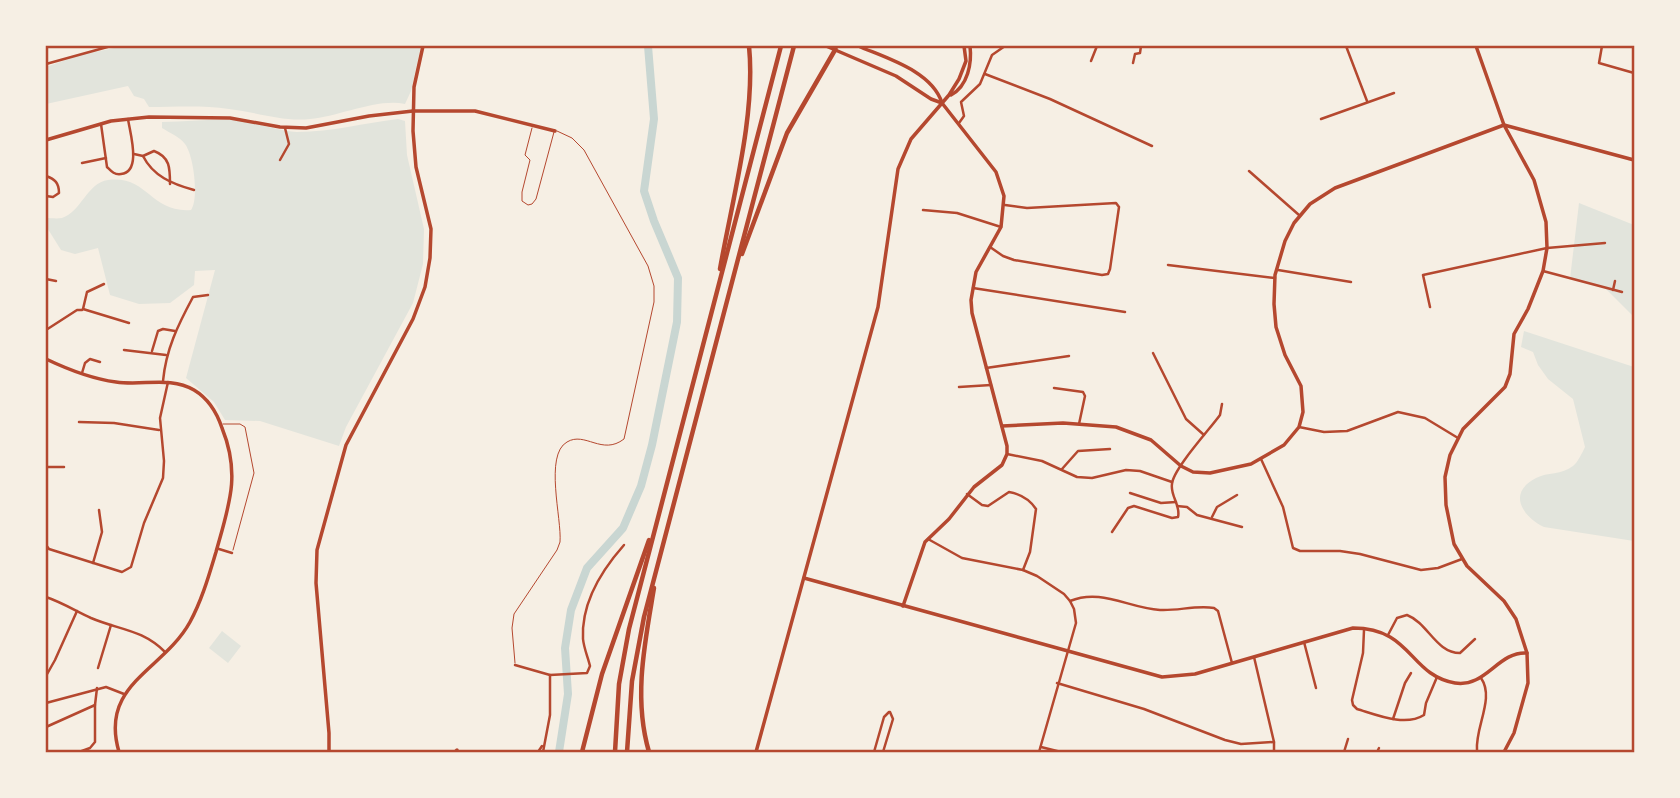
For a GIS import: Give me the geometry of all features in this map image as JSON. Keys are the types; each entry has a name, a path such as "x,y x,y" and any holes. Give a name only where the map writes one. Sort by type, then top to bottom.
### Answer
{"highway":[{"path":"713,304 750,104 749,46"},
{"path":"615,752 619,684 626,642 781,46"},
{"path":"627,752 633,670 639,639 794,46"},
{"path":"728,294 761,197 787,132 835,48"},
{"path":"582,752 601,674 657,520"},
{"path":"649,752 641,709 641,675 659,559"}],"main road":[{"path":"329,752 330,733 316,583 317,550 346,445 413,319 425,287 431,229 414,149 413,111 416,70 423,46"},
{"path":"826,46 896,76 930,99 942,103"},
{"path":"858,46 912,71 938,91 942,103 996,172 1004,205 1001,228 978,266 972,288 972,313 1007,454 1003,465 967,495 949,519 928,538 919,556 903,606"},
{"path":"756,752 878,307 898,169 911,139 949,95 964,67 964,46"},
{"path":"949,95 957,92 967,75 971,62 970,46"},
{"path":"1476,46 1504,125 1540,195 1546,222 1547,248 1543,271 1532,301 1514,334 1506,387 1472,418 1458,438 1447,467 1445,494 1451,534 1462,559 1480,581 1504,601 1521,631 1527,653 1528,683 1514,733 1504,752"},
{"path":"46,140 128,119 166,116 230,118 285,128 306,128 413,111 475,111 555,131"},
{"path":"1002,426 1079,424 1116,427 1151,440 1181,466 1193,472 1210,473 1251,464 1284,445 1298,427 1303,412 1304,397 1301,386 1285,355 1276,327 1275,278 1285,241 1299,215 1320,196 1504,125 1634,160"},
{"path":"46,359 118,383 166,382 195,390 213,408 231,457 233,488 206,586 191,621 124,694 114,722 119,752"},
{"path":"804,578 1162,677 1195,674 1353,628 1364,628 1394,637 1437,677 1459,684 1481,678 1506,658 1527,653"},
{"path":"242,752 323,752"}],"street":[{"path":"46,64 111,46"},
{"path":"959,123 964,116 961,102 979,85 992,55 1005,46"},
{"path":"1091,61 1097,46"},
{"path":"1133,63 1141,46"},
{"path":"1346,46 1367,102"},
{"path":"1602,46 1599,63 1634,73"},
{"path":"985,74 1050,99 1152,146"},
{"path":"1321,120 1394,93"},
{"path":"101,124 107,167 110,171 123,174 130,169 132,154 128,119"},
{"path":"280,160 289,144 285,128"},
{"path":"132,154 143,156 154,151 163,154 170,166 170,184"},
{"path":"143,156 148,166 170,184 194,190"},
{"path":"82,163 106,158"},
{"path":"1249,171 1299,215"},
{"path":"46,176 55,180 60,193 46,196"},
{"path":"990,247 1014,260 1102,275 1108,274 1110,269 1118,205 1015,208 1004,205"},
{"path":"923,210 957,213 1001,228"},
{"path":"1430,307 1423,275 1547,248 1605,243"},
{"path":"1168,265 1275,278"},
{"path":"1276,270 1351,282"},
{"path":"1543,271 1622,292"},
{"path":"46,279 56,281"},
{"path":"1613,290 1615,281"},
{"path":"83,309 87,292 104,284"},
{"path":"972,288 1125,312"},
{"path":"46,530 46,545 49,549 122,572 131,567 144,523 163,478 164,461 159,430 166,382 166,355 193,297 208,295"},
{"path":"46,330 83,309 129,323"},
{"path":"151,352 158,331 175,331"},
{"path":"124,350 166,355"},
{"path":"1153,353 1186,419 1205,435"},
{"path":"986,368 1069,356"},
{"path":"82,373 85,363 90,359 100,362"},
{"path":"959,387 991,385"},
{"path":"1054,388 1083,392 1085,396 1079,424"},
{"path":"1112,532 1128,508 1133,506 1175,518 1180,512 1172,482 1175,473 1220,415 1222,404"},
{"path":"1298,427 1324,432 1347,431 1398,412 1424,418 1458,438"},
{"path":"79,422 114,423 159,430"},
{"path":"1061,470 1078,451 1110,449"},
{"path":"1007,454 1042,461 1077,477 1092,478 1126,470 1140,471 1172,482"},
{"path":"1261,459 1283,507 1293,548 1300,551 1360,554 1421,570 1438,568 1462,559"},
{"path":"46,467 64,467"},
{"path":"967,495 988,506 1009,492 1016,493 1032,503 1036,509 1030,552 1023,570"},
{"path":"1130,493 1161,503 1187,507 1197,515 1242,527"},
{"path":"1212,519 1217,507 1237,495"},
{"path":"93,563 102,532 99,510"},
{"path":"928,538 962,558 1023,570 1037,576 1070,601 1076,623 1066,650 1039,752"},
{"path":"515,665 550,675 587,673 590,666 583,641 583,625 592,592 624,545"},
{"path":"217,548 232,553"},
{"path":"1070,601 1079,597 1102,596 1156,610 1214,608 1218,611 1232,663"},
{"path":"46,597 111,625 134,631 155,642 165,652"},
{"path":"46,676 77,611"},
{"path":"1388,635 1397,618 1407,615 1414,618 1446,651 1460,653 1475,639"},
{"path":"97,668 111,625"},
{"path":"1364,628 1363,653 1353,705 1357,709 1394,719 1420,718 1424,715 1437,677"},
{"path":"1304,642 1316,688"},
{"path":"1254,657 1274,741 1274,752"},
{"path":"1394,719 1405,683 1411,673"},
{"path":"540,752 550,715 550,675"},
{"path":"1477,750 1488,691 1481,678"},
{"path":"1057,683 1144,709 1225,740 1241,744 1274,741"},
{"path":"46,703 97,688 106,687 124,694"},
{"path":"79,752 90,748 94,743 97,688"},
{"path":"46,727 95,705"},
{"path":"874,752 884,717 889,712 893,719 883,752"},
{"path":"1344,752 1348,739"},
{"path":"1040,747 1061,752"}],"lane":[{"path":"515,665 512,628 514,614 560,542 554,477 560,450 566,442 574,439 606,446 616,445 624,439 654,302 654,286 648,265 584,150 572,138 555,131 536,199 531,205 524,204 522,197 530,160 525,155 533,125"},
{"path":"221,424 240,424 245,428 254,473 232,553"}],"shaded area":[{"path":"124,46 421,46 411,91 405,104 370,106 321,118 300,120 209,107 149,107 144,99 134,96 128,86 46,104 46,67 80,55"},
{"path":"398,119 405,121 407,155 424,229 423,264 413,303 346,427 339,446 260,421 225,420 214,402 186,378 215,270 195,271 194,285 170,303 139,304 110,295 98,248 75,254 61,250 46,226 46,218 69,215 95,186 108,180 132,183 166,206 191,210 195,187 191,158 185,144 162,128 162,122 233,120 281,130 310,132"},
{"path":"1579,203 1634,225 1634,317 1605,288 1570,279"},
{"path":"1524,331 1634,367 1634,541 1544,527 1524,511 1520,497 1527,484 1540,476 1569,469 1577,462 1585,447 1573,399 1548,379 1533,352 1521,347"},
{"path":"222,631 241,646 228,663 209,648"}],"waterway":[{"path":"559,752 568,694 565,648 571,610 587,568 623,528 641,486 677,322 678,278 644,191 654,119 648,46"}]}
